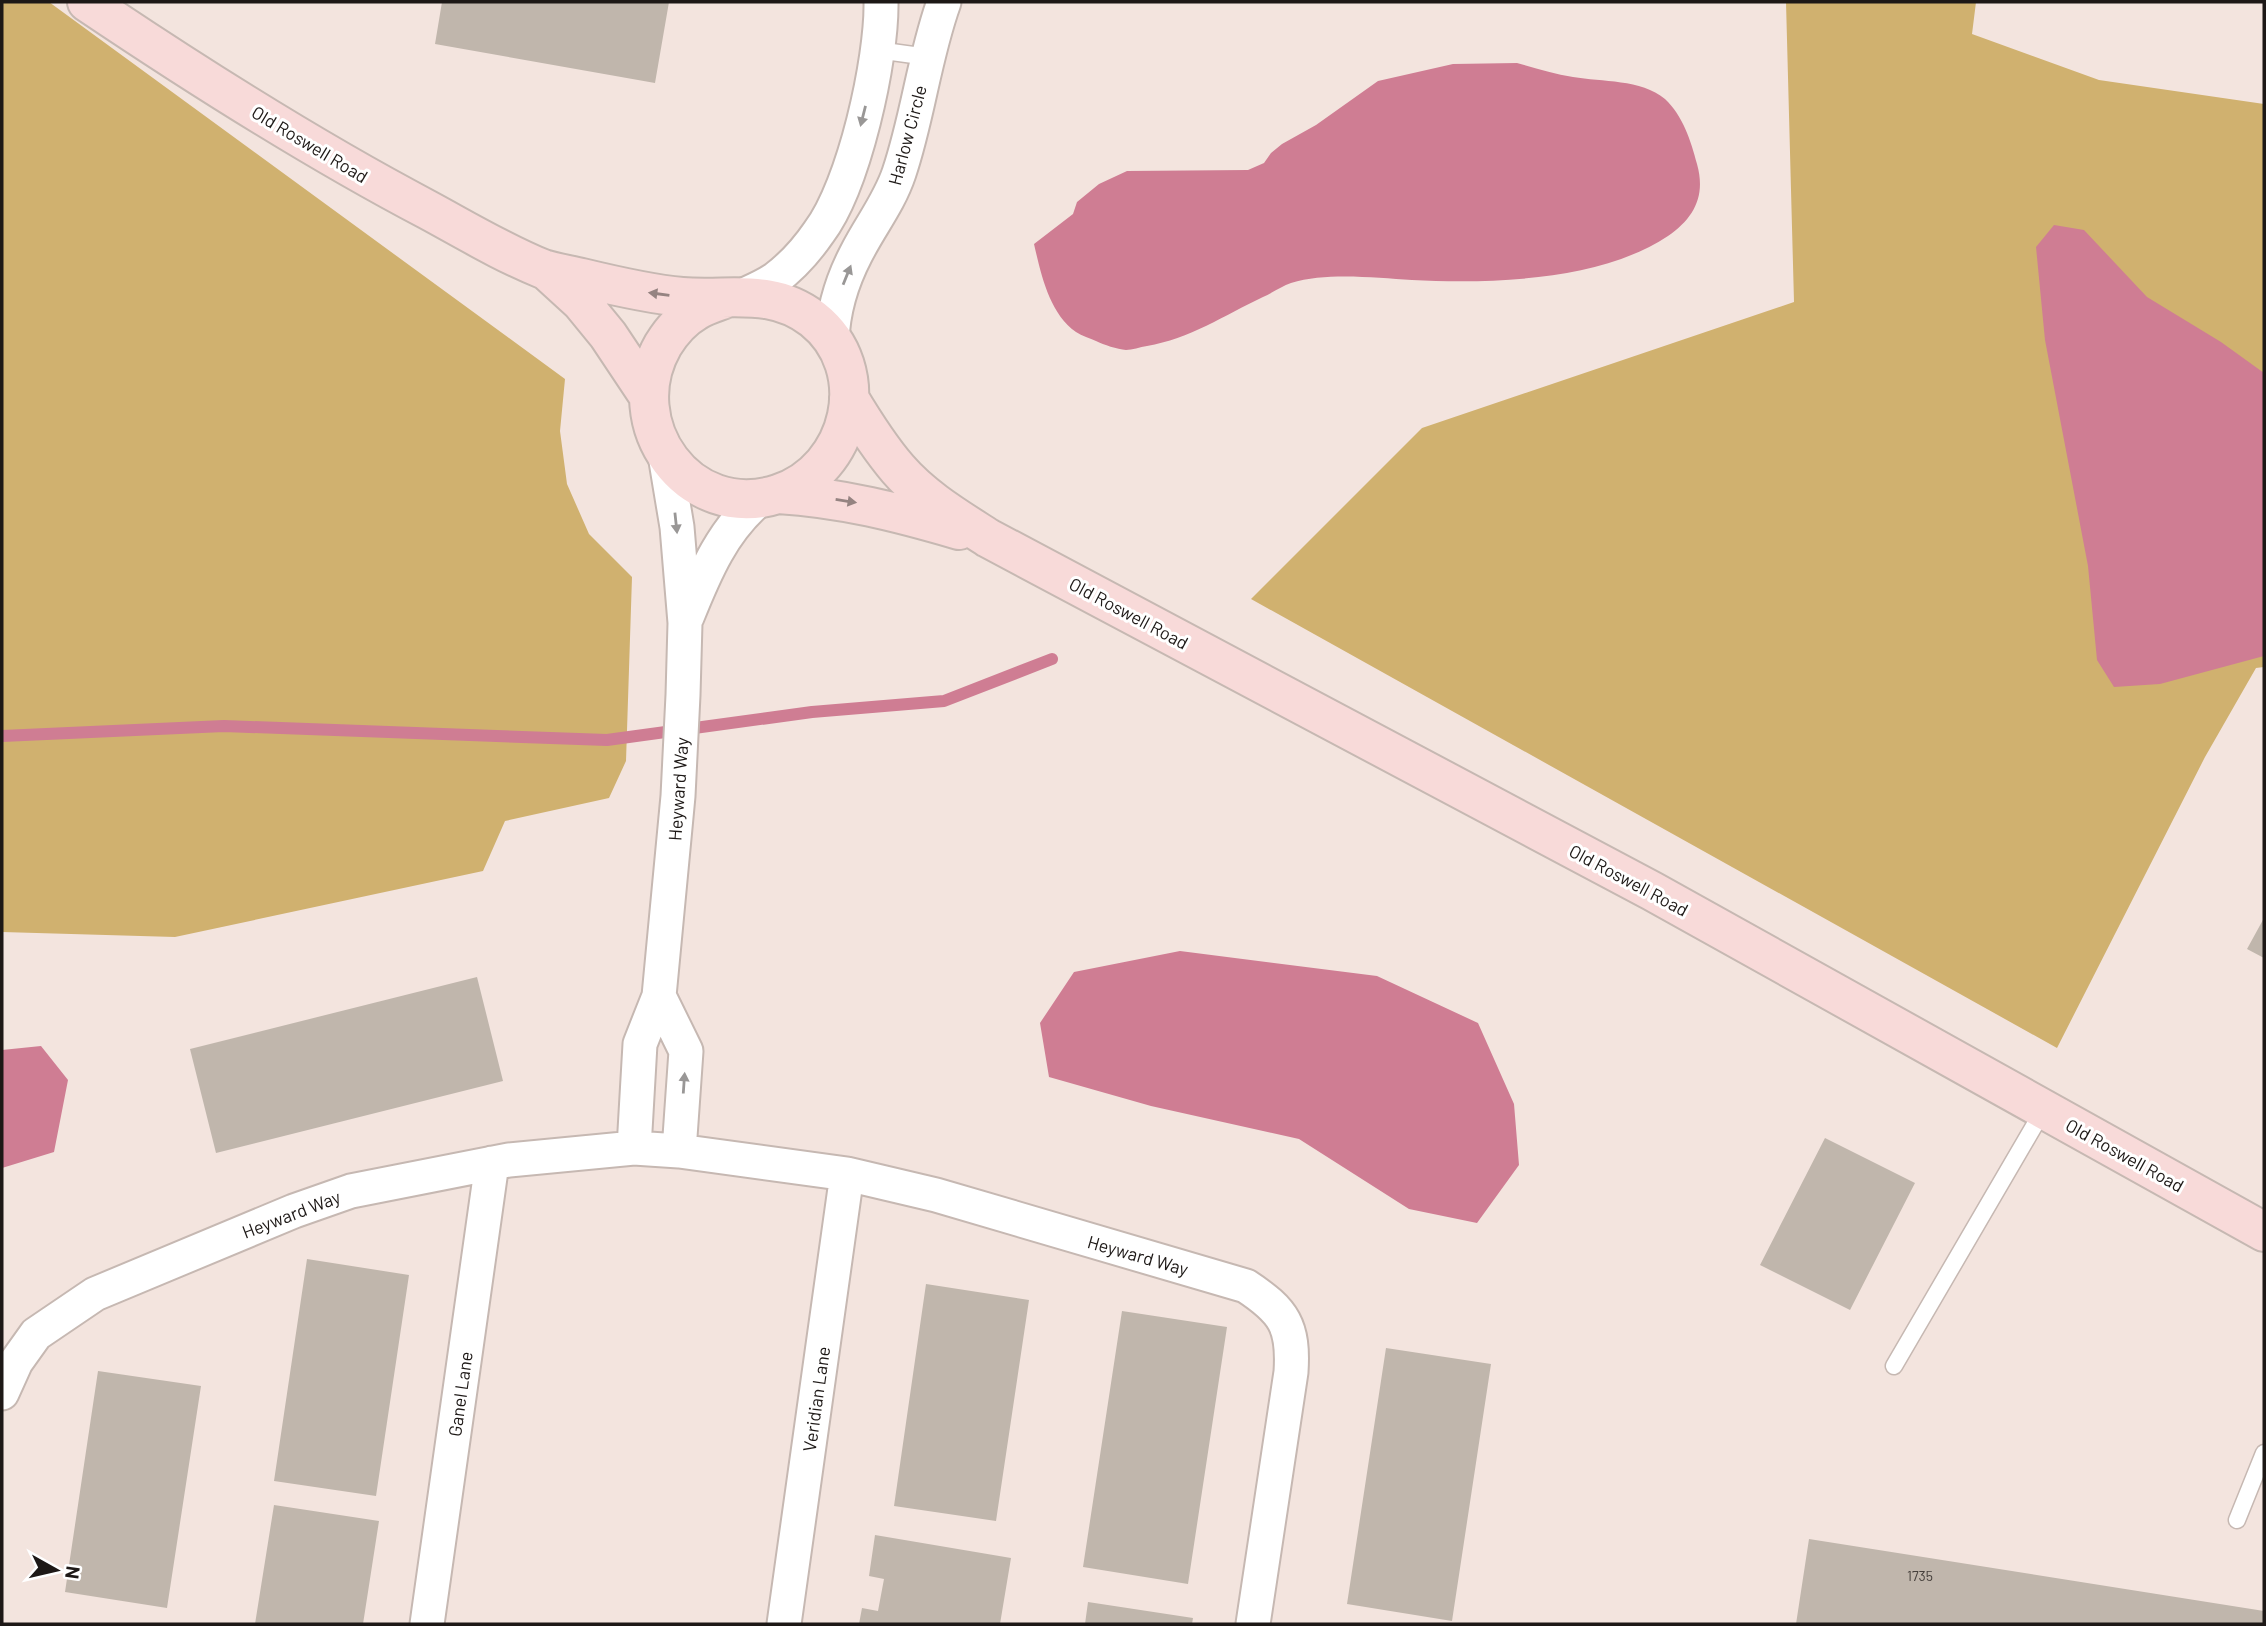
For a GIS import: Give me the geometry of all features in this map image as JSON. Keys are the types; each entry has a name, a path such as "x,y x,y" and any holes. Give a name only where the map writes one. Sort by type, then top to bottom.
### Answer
{"street":[{"name":"Old Roswell Road","path":"86,2 238,102 374,182 544,269 635,290 682,297 768,298 793,306 815,321 832,341 845,368 849,398 846,423 836,447 821,468 802,484 770,496"},
{"path":"734,297 775,279 819,232 837,201 851,163 877,50 881,2"},
{"name":"Harlow Circle","path":"832,341 837,301 845,279 889,199 900,171 944,2"},
{"name":"Old Roswell Road","path":"544,269 581,302 608,335 648,395"},
{"name":"Old Roswell Road","path":"734,297 696,310 671,333 654,362 648,395 651,426 665,455 684,475 707,490 734,498 816,496 861,503 988,538"},
{"name":"Old Roswell Road","path":"849,398 871,436 900,471 940,507 988,538 1640,885 2264,1232"},
{"name":"Heyward Way","path":"634,1148 640,1044 659,996 678,796 685,623 677,527 665,455"},
{"name":"Heyward Way","path":"685,623 708,566 723,538 745,511 770,496"},
{"path":"659,996 686,1051 679,1151"},
{"name":"Heyward Way","path":"2,1393 16,1362 36,1335 95,1294 294,1211 351,1191 492,1163 634,1148 679,1151 847,1174 936,1195 1246,1286 1269,1301 1285,1321 1292,1347 1291,1372 1253,1624"},
{"name":"Ganel Lane","path":"427,1624 492,1163"},
{"name":"Veridian Lane","path":"784,1624 847,1174"}],"lane":[{"path":"877,50 928,57"},
{"path":"1894,1366 2044,1110"},
{"path":"2237,1520 2264,1453"}],"shaded area":[{"path":"2,2 49,2 565,379 560,431 567,484 589,534 632,577 626,761 609,798 505,821 483,871 175,937 2,932"},
{"path":"1786,2 1976,2 1972,34 2099,80 2264,104 2264,667 2256,668 2205,757 2057,1048 1251,599 1422,428 1794,302"},
{"path":"1517,63 1566,76 1621,82 1645,88 1665,99 1686,129 1699,176 1699,196 1685,222 1668,236 1641,251 1578,271 1510,280 1443,281 1352,277 1320,278 1291,283 1178,338 1128,350 1107,345 1076,332 1053,304 1043,280 1034,244 1073,214 1077,202 1099,184 1127,171 1248,170 1264,163 1282,144 1316,125 1378,81 1453,64"},
{"path":"2054,225 2084,230 2147,297 2221,342 2264,373 2264,656 2160,684 2114,687 2097,660 2088,566 2045,340 2036,247"},
{"path":"1180,951 1377,976 1478,1023 1514,1104 1519,1165 1477,1223 1409,1209 1299,1139 1151,1106 1049,1077 1040,1023 1074,972"},
{"path":"41,1046 68,1080 54,1152 2,1168 2,1050"}],"building":[{"path":"442,2 669,2 655,83 435,44"},
{"path":"2264,918 2264,958 2247,949"},
{"path":"477,977 503,1081 216,1153 190,1049"},
{"path":"1825,1138 1915,1183 1850,1310 1760,1265"},
{"path":"307,1259 409,1275 376,1496 274,1481"},
{"path":"926,1284 1029,1300 996,1521 894,1506"},
{"path":"1122,1311 1227,1327 1188,1584 1083,1567"},
{"path":"1386,1348 1491,1364 1452,1621 1347,1604"},
{"path":"98,1371 201,1386 167,1608 65,1592"},
{"path":"274,1505 379,1521 363,1624 255,1624"},
{"path":"875,1535 1011,1558 1000,1624 859,1624 862,1608 878,1611 884,1579 869,1576"},
{"path":"1809,1539 2264,1611 2264,1624 1796,1624"},
{"path":"1088,1602 1193,1618 1192,1624 1085,1624"}],"waterway":[{"path":"2,736 224,726 607,740 812,712 944,701 1052,659"}]}
